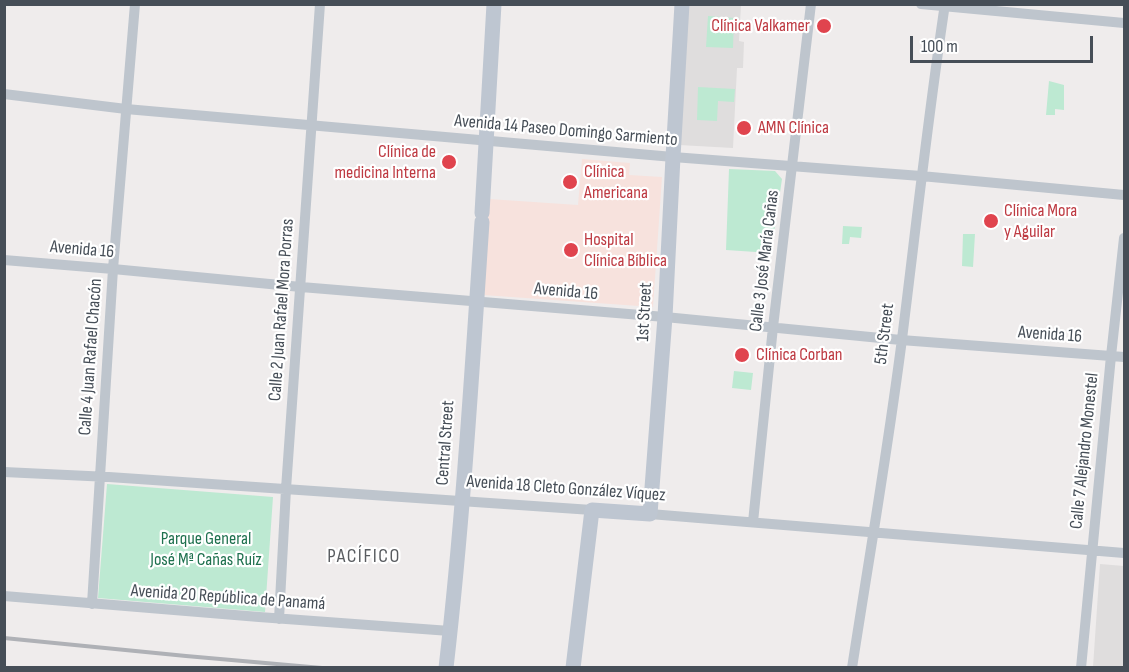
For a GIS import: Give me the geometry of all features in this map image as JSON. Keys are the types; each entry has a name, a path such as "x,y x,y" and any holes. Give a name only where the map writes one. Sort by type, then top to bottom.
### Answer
{"street":[{"name":"Calle 4 Juan Rafael Chacón","path":"92,604 113,268 135,4"},
{"name":"Calle 2 Juan Rafael Mora Porras","path":"279,619 320,4"},
{"name":"Central Street","path":"446,668 477,301 495,4"},
{"name":"1st Street","path":"650,514 665,317 682,4"},
{"name":"Calle 3 José María Cañas","path":"753,522 811,4"},
{"path":"921,4 1125,23"},
{"name":"5th Street","path":"852,668 902,340 944,5"},
{"name":"Avenida 14 Paseo Domingo Sarmiento","path":"4,94 126,109 312,126 1125,195"},
{"name":"Calle 7 Alejandro Monestel","path":"1081,668 1111,356 1125,238"},
{"name":"Avenida 16","path":"4,260 665,317 902,340 1125,357"},
{"name":"Avenida 18 Cleto González Víquez","path":"4,472 99,476 650,514 1125,553"},
{"path":"573,668 592,510"},
{"name":"Avenida 20 República de Panamá","path":"4,596 450,631"}],"shaded area":[{"path":"687,5 741,5 739,41 744,42 743,68 737,68 733,148 679,145"},
{"name":"Hospital Clínica Bíblica","path":"582,159 630,163 629,175 662,177 653,307 483,295 489,199 578,205"},
{"path":"1100,564 1124,566 1124,667 1093,667"}],"green space":[{"path":"708,16 734,18 733,48 706,47"},
{"path":"1049,81 1064,85 1064,110 1055,109 1055,115 1046,115"},
{"path":"698,87 735,89 734,102 718,101 717,121 697,120"},
{"path":"729,169 775,171 782,179 771,253 726,250"},
{"path":"843,226 862,227 861,238 850,237 849,244 842,244"},
{"path":"963,234 975,234 973,267 962,266"},
{"path":"734,371 753,373 751,390 732,388"},
{"name":"Parque General José Mª Cañas Ruíz","path":"107,484 273,497 265,612 98,598"}],"railway":[{"path":"4,638 322,668"}],"place":[{"name":"Clínica Valkamer","path":"824,26"},
{"name":"AMN Clínica","path":"744,128"},
{"name":"Clínica de medicina Interna","path":"449,162"},
{"name":"Clínica Americana","path":"570,182"},
{"name":"Clínica Mora y Aguilar","path":"991,221"},
{"name":"Hospital Clínica Bíblica","path":"571,250"},
{"name":"Clínica Corban","path":"742,355"}],"district":[{"name":"PACÍFICO","path":"364,557"}]}
